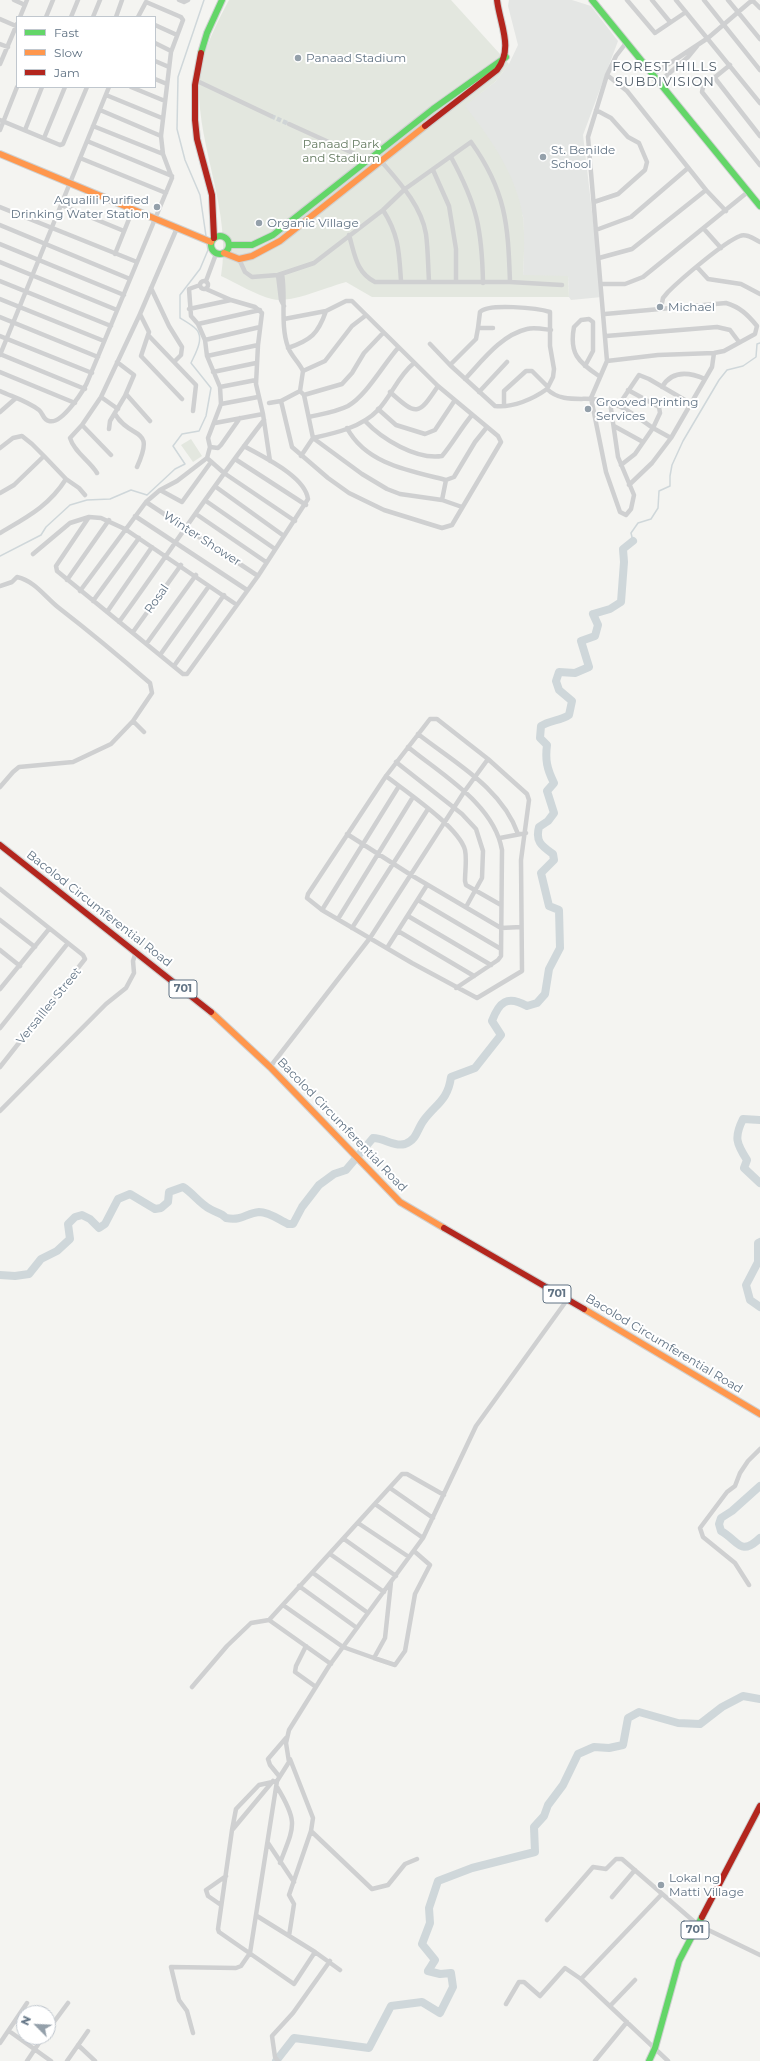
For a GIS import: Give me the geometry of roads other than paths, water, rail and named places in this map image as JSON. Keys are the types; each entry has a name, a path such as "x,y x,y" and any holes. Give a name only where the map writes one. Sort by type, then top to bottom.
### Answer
{"street":[{"path":"14,0 26,2 20,16"},
{"path":"46,16 53,0"},
{"path":"71,16 78,0"},
{"path":"93,16 100,0"},
{"path":"116,16 122,0"},
{"path":"179,0 187,1"},
{"path":"216,254 211,246 213,240 212,194 198,139 194,98 194,80 202,44 222,0"},
{"path":"216,254 224,253 239,259 252,256 280,241 437,116 481,84 503,64 506,57 507,44 497,0"},
{"path":"592,0 658,83 672,96 760,206"},
{"path":"627,0 655,34 686,12"},
{"path":"652,0 670,22"},
{"path":"676,0 760,103"},
{"path":"704,0 760,70"},
{"path":"728,0 760,39"},
{"path":"652,75 708,38 752,1 760,8"},
{"path":"0,391 40,411 44,419 51,422 63,415 75,403 85,389 92,373 166,193 172,176 163,154 161,136 162,118 170,67 171,50 183,20 182,17 146,2 139,16"},
{"path":"0,19 16,25"},
{"path":"156,26 177,35"},
{"path":"0,64 16,27"},
{"path":"156,43 171,50"},
{"path":"610,402 621,465 634,495 630,512 623,515 620,512 613,496 606,472 591,398 599,376 608,361 594,202 589,168 588,137 607,75 616,56 626,43"},
{"path":"0,44 8,47"},
{"path":"658,83 688,57 697,46"},
{"path":"685,52 688,57"},
{"path":"0,154 177,228 213,240 223,237 229,245 246,247 258,244 273,235 433,109 506,57"},
{"path":"156,61 170,67"},
{"path":"730,65 703,87 702,92 705,99 760,165"},
{"path":"665,66 670,72"},
{"path":"607,75 627,91 706,190 726,211"},
{"path":"714,77 760,136"},
{"path":"156,79 167,84"},
{"path":"194,80 272,116"},
{"path":"0,130 2,121 17,88"},
{"path":"25,130 42,88"},
{"path":"44,138 65,88"},
{"path":"2,121 60,145 63,144 87,88"},
{"path":"85,389 0,355 109,88"},
{"path":"133,88 164,101"},
{"path":"106,94 162,118"},
{"path":"100,110 161,136"},
{"path":"594,202 618,194 646,170 647,162 639,143 628,137 611,118 596,110"},
{"path":"289,124 370,160 379,162 405,189 421,215 426,234 429,281"},
{"path":"93,126 163,154"},
{"path":"87,141 172,176"},
{"path":"239,259 245,272 252,277 280,274 314,263 383,210 405,189 471,142 486,164 497,188 506,220 510,282"},
{"path":"451,157 467,186 477,216 482,242 483,283"},
{"path":"80,158 166,193"},
{"path":"596,230 631,217 688,168"},
{"path":"433,170 449,206 456,249 456,282"},
{"path":"599,258 632,249 706,190"},
{"path":"601,284 625,284 643,277 749,191"},
{"path":"61,205 124,230"},
{"path":"0,207 137,262"},
{"path":"115,254 133,209"},
{"path":"383,210 393,226 397,239 401,281"},
{"path":"0,225 130,279"},
{"path":"97,473 70,440 101,397 140,314 177,228"},
{"path":"704,229 721,248"},
{"path":"349,235 360,271 366,277 376,282 510,282 562,285"},
{"path":"661,308 663,298 668,292 721,248 740,236 745,235 760,242"},
{"path":"0,244 124,295"},
{"path":"224,253 229,245"},
{"path":"206,289 208,286 206,281 216,254"},
{"path":"0,262 117,310"},
{"path":"697,267 708,279 741,284 760,294"},
{"path":"280,274 285,288 284,320 288,348 303,370 300,391"},
{"path":"0,281 111,326"},
{"path":"80,591 146,502 160,490 177,480 207,458 210,447 208,438 221,404 220,387 206,356 205,340 198,324 191,316 189,309 189,289 200,285 201,282 206,281"},
{"path":"200,285 203,289 260,310"},
{"path":"151,288 169,326 182,347 181,355 174,362"},
{"path":"0,299 104,341"},
{"path":"189,309 230,300"},
{"path":"281,401 292,447 301,456 349,493 384,510 446,528 452,525 500,442 498,436 438,386 349,300 326,311 284,320"},
{"path":"605,314 726,303 735,306 747,314 757,326 755,334 724,351 714,353 658,355 608,361"},
{"path":"430,344 450,365 465,380 495,406 504,406 533,399 548,388 553,377 554,369 550,346 550,312 531,309 504,308 488,308 481,310 476,340 450,365"},
{"path":"198,324 260,310"},
{"path":"260,310 262,313 256,363 256,380 270,461"},
{"path":"288,348 309,340 322,322 326,311"},
{"path":"140,314 148,329 149,336 141,356 182,399"},
{"path":"303,370 325,361 352,326 365,316"},
{"path":"0,317 98,357"},
{"path":"585,366 594,346 592,322 589,319 581,320 575,325 572,342 576,356 585,366 599,376"},
{"path":"205,340 260,327"},
{"path":"606,336 717,327 730,330 739,342"},
{"path":"478,328 493,328"},
{"path":"465,380 495,348 514,334 528,328 551,330"},
{"path":"304,395 342,384 352,373 364,353 383,333"},
{"path":"0,336 92,373"},
{"path":"149,336 197,387 192,411"},
{"path":"206,356 258,345"},
{"path":"309,417 340,409 358,399 386,361 398,348"},
{"path":"629,485 652,463 671,438 712,367 714,353"},
{"path":"109,429 109,425 114,414 126,394 134,375 117,362"},
{"path":"479,392 507,362"},
{"path":"213,372 256,363"},
{"path":"301,456 314,438 365,421 378,409 403,372 414,363"},
{"path":"504,406 504,391 526,371 532,371 555,396 582,400 591,398 610,402 671,438"},
{"path":"0,372 75,403"},
{"path":"662,386 670,377 676,374 686,373 705,379"},
{"path":"618,406 639,375 662,386 690,404"},
{"path":"220,387 256,380"},
{"path":"390,392 408,407 417,410 422,408 438,386"},
{"path":"621,465 635,454 653,428 660,413 659,407 628,390"},
{"path":"300,391 304,395 314,438 362,474 387,489 400,494 442,500 462,507"},
{"path":"269,403 281,401 300,391"},
{"path":"126,394 150,421"},
{"path":"101,397 118,409"},
{"path":"221,404 258,397"},
{"path":"0,412 16,398"},
{"path":"378,409 396,425 425,434 434,430 455,400"},
{"path":"114,414 124,427 136,432 145,442 145,448 137,467"},
{"path":"215,422 263,414"},
{"path":"365,421 387,440 402,448 436,457 442,456 448,449 458,431 472,415"},
{"path":"210,447 218,448 240,418"},
{"path":"119,622 177,543 224,473 264,420"},
{"path":"82,425 111,455"},
{"path":"614,426 643,442"},
{"path":"347,428 358,445 377,458 394,466 446,480 454,477 475,442 487,427"},
{"path":"0,448 13,438 22,436 32,444 66,479 79,488 85,495"},
{"path":"89,517 56,566 57,571 80,591 147,643 183,674 187,674 258,576 266,562 306,505 308,499 304,486 270,461 244,446"},
{"path":"0,493 14,486 44,456"},
{"path":"207,458 224,473 295,521"},
{"path":"235,459 306,505"},
{"path":"160,490 182,502 211,462"},
{"path":"0,533 35,512 54,494 66,479"},
{"path":"442,500 446,480"},
{"path":"216,487 284,536"},
{"path":"206,501 275,550"},
{"name":"Winter Shower","path":"146,502 258,576"},
{"path":"196,514 266,562"},
{"path":"135,516 247,590"},
{"path":"33,554 70,523 89,517 109,520 181,565 237,605"},
{"path":"67,580 109,520"},
{"path":"93,601 138,538"},
{"path":"107,612 152,547"},
{"name":"Rosal","path":"133,632 181,565"},
{"path":"147,643 196,575"},
{"path":"0,586 12,582 17,577 32,583 58,607 80,623 150,682 152,693 133,721 118,738 106,746 73,762 20,768 13,772 0,787"},
{"path":"160,655 209,586"},
{"path":"174,666 224,595"},
{"path":"436,719 488,759 528,797 526,833 521,860 522,971 477,998 456,988 308,901 308,894 347,834 386,776 418,734 430,720 436,719"},
{"path":"133,721 144,732"},
{"path":"418,734 492,792 504,806 514,822 518,834"},
{"path":"408,747 464,792 487,814 500,838 502,850 500,958 456,988"},
{"path":"270,1067 370,938 444,822 488,759"},
{"path":"396,762 454,807 472,823 480,839 484,860 483,872 476,891 466,907"},
{"path":"386,776 444,822 461,841 465,850 466,885 501,906"},
{"path":"322,910 362,843 399,786"},
{"path":"338,919 377,853 413,797"},
{"path":"352,928 428,809"},
{"path":"500,838 526,833"},
{"path":"347,834 411,875 501,928 521,927"},
{"name":"Bacolod Circumferential Road","path":"0,845 214,1014 270,1067 349,1151 400,1202 650,1347 760,1414"},
{"path":"387,948 428,885"},
{"path":"0,889 68,943 0,1028"},
{"path":"418,900 501,949"},
{"path":"408,916 491,965"},
{"path":"0,920 35,947"},
{"path":"0,989 2,982 20,966 49,928"},
{"path":"398,931 474,976"},
{"name":"Versailles Street","path":"0,1067 83,963 83,955 68,943"},
{"path":"0,950 20,966"},
{"path":"0,1110 106,1004 126,988 134,973 133,961 136,952"},
{"path":"193,2033 187,2011 179,2000 171,1967 236,1968 241,1966 250,1953 277,1787 276,1779 268,1759 287,1736 331,1664 423,1538 476,1426 567,1300"},
{"path":"749,1586 735,1563 703,1537 700,1528 721,1499 735,1486 740,1473 748,1461 760,1449"},
{"path":"192,1686 227,1646 251,1623 269,1620 404,1473 444,1495"},
{"path":"390,1488 433,1518"},
{"path":"375,1504 423,1538"},
{"path":"358,1523 409,1557"},
{"path":"344,1539 396,1576"},
{"path":"283,1604 343,1647 395,1665 405,1651 415,1594 430,1566 414,1551"},
{"path":"330,1554 384,1592"},
{"path":"313,1573 368,1614"},
{"path":"374,1658 385,1638 391,1582"},
{"path":"299,1586 357,1628"},
{"path":"269,1620 331,1664"},
{"path":"306,1646 296,1666 295,1672 316,1687"},
{"path":"287,1736 286,1743 289,1758 313,1818 311,1831 289,1895 294,1904 289,1936"},
{"path":"232,1830 276,1779 287,1765 289,1758"},
{"path":"276,1779 257,1786 236,1809 218,1926 219,1932 294,1984 315,1952"},
{"path":"277,1787 292,1814 293,1823 280,1863"},
{"name":"701","path":"649,2061 655,2048 678,1961 760,1806"},
{"path":"311,1831 372,1889 388,1885 405,1864 417,1860"},
{"path":"268,1843 294,1882"},
{"path":"547,1920 593,1867 606,1869 619,1858 698,1924 760,1956"},
{"path":"612,1897 635,1870"},
{"path":"221,1905 208,1896 206,1890 226,1876"},
{"path":"581,1979 662,1894"},
{"path":"257,1916 330,1961 340,1970"},
{"path":"276,2059 272,2038 273,2034 294,2013 330,1961"},
{"path":"506,2004 519,1982 524,1982 540,1996 565,1968 581,1979 668,2061"},
{"path":"610,2006 635,1980"},
{"path":"0,2044 27,2003"},
{"path":"56,2019 68,2003"},
{"path":"603,2061 597,2059 626,2022"},
{"path":"9,2031 51,2061"},
{"path":"67,2061 88,2031"},
{"path":"27,2061 37,2045"},
{"path":"78,2045 95,2061"}],"waterway":[{"path":"204,0 178,77 177,129 185,160 200,195 206,236"},
{"path":"0,556 41,535 46,527 70,505 87,500 110,499 131,490 147,495 175,469 185,464 173,446 182,434 199,431 206,416 211,388 191,363 197,351 200,337 196,329 180,318 180,295 200,269 208,250 207,244"},
{"path":"633,541 631,533 638,523 651,519 658,508 659,491 670,486 672,465 683,441 719,380 727,370 743,366 756,357 757,344 760,343"},
{"path":"0,1275 15,1276 29,1274 41,1259 57,1251 70,1239 68,1224 75,1217 82,1215 90,1219 99,1228 105,1224 118,1199 130,1194 155,1209 161,1208 168,1202 169,1192 183,1187 206,1207 226,1218 240,1218 263,1212 288,1224 293,1224 302,1207 319,1185 334,1174 346,1170 373,1138 401,1145 412,1140 424,1120 441,1101 447,1091 451,1077 475,1068 501,1035 492,1021 501,1005 505,1002 514,1001 527,1006 537,1003 545,994 549,969 560,948 559,910 549,906 541,873 554,860 553,854 540,843 538,836 539,827 548,821 554,813 547,791 554,783 547,764 547,745 540,738 541,726 569,715 572,701 559,690 556,681 559,672 575,673 589,667 581,641 595,636 598,625 593,614 610,609 621,602 624,562 623,549 633,541"},
{"path":"760,1120 743,1119 737,1135 740,1149 747,1160 744,1168 760,1183"},
{"path":"760,1242 758,1243 758,1262 746,1285 750,1300 760,1307"},
{"path":"760,1486 732,1511 721,1518 719,1524 721,1531 744,1547 753,1544 760,1538"},
{"path":"276,2061 294,2038 369,2048 391,2006 422,2002 440,2013 453,1987 451,1973 440,1974 428,1971 435,1960 422,1944 430,1923 429,1908 438,1881 472,1868 535,1852 534,1827 544,1816 548,1805 563,1785 578,1754 594,1747 609,1748 623,1745 628,1718 639,1712 678,1723 700,1724 722,1707 743,1696 760,1699"}],"tunnel":[{"path":"271,116 289,124"}],"place":[{"name":"Panaad Stadium","path":"298,58"},
{"name":"St. Benilde School","path":"543,157"},
{"name":"Aqualili Purified Drinking Water Station","path":"157,207"},
{"name":"Organic Village","path":"259,223"},
{"name":"Michael","path":"660,307"},
{"name":"Grooved Printing Services","path":"588,409"},
{"name":"Lokal ng Matti Village","path":"661,1885"}],"district":[{"name":"FOREST HILLS SUBDIVISION","path":"665,74"}],"park label":[{"name":"Panaad Park and Stadium","path":"341,151"}]}
